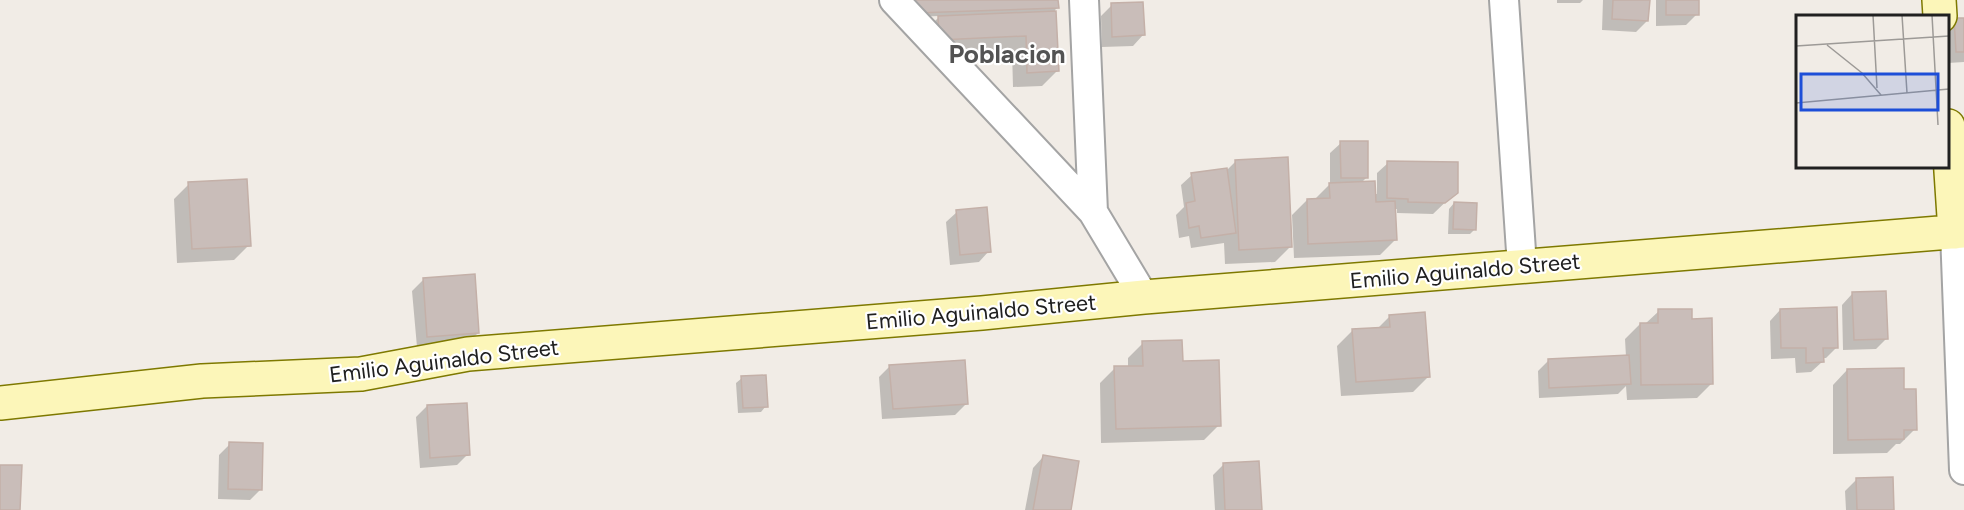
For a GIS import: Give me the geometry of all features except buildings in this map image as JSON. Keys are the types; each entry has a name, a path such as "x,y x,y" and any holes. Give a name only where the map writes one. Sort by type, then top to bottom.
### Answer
{"street":[{"path":"894,0 1093,212 1144,297"},
{"path":"1084,0 1093,212"},
{"path":"1504,0 1522,266"},
{"path":"1939,0 1940,15"},
{"path":"1949,144 1959,232 1964,470"},
{"name":"Emilio Aguinaldo Street","path":"0,403 202,381 362,374 468,354 1959,232"}],"district":[{"name":"Poblacion","path":"1007,54"}]}
